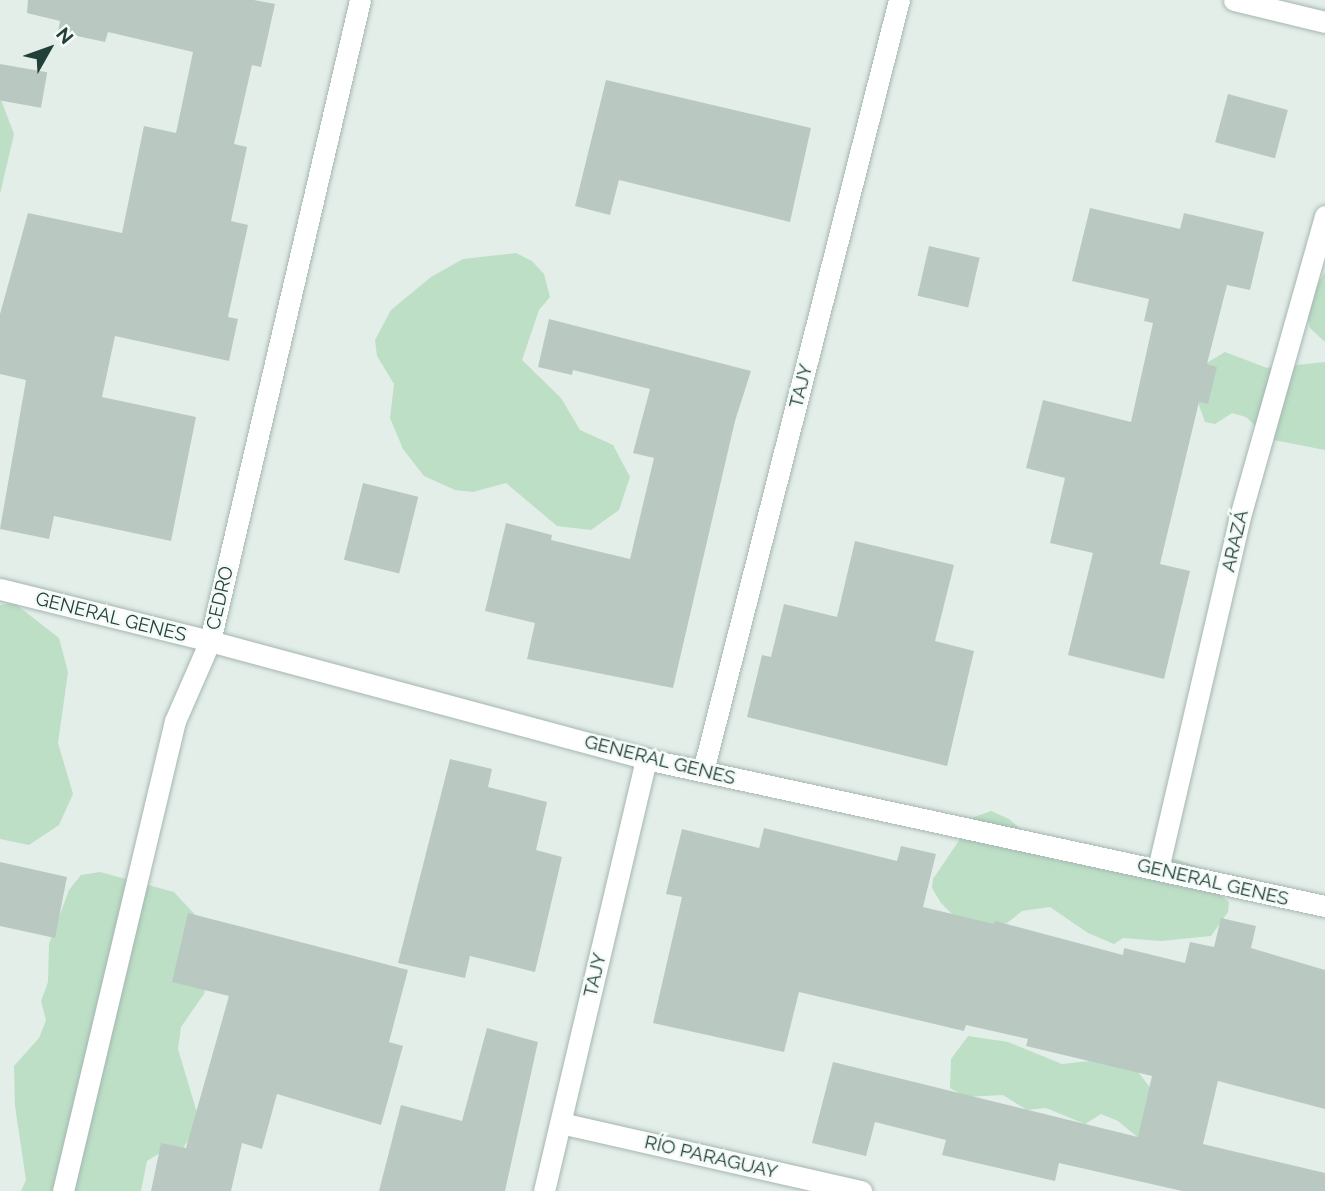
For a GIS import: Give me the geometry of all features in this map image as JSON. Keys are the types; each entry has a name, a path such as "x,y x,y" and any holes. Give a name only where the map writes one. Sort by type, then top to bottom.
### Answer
{"street":[{"name":"CEDRO","path":"63,1191 175,720 211,641 360,0"},
{"name":"TAJY","path":"703,771 899,0"},
{"path":"1234,0 1325,22"},
{"name":"ARAZÁ","path":"1158,869 1239,520 1325,216"},
{"name":"GENERAL GENES","path":"0,589 211,641 646,759 1325,906"},
{"name":"TAJY","path":"544,1191 646,759"},
{"name":"RÍO PARAGUAY","path":"561,1123 861,1191"}],"green space":[{"path":"0,97 14,134 0,194"},
{"path":"516,253 532,261 544,274 550,297 539,310 522,360 561,398 580,430 613,445 630,477 619,510 591,530 557,526 506,483 473,492 455,490 424,476 403,449 390,418 394,384 377,356 375,340 391,310 431,277 463,259"},
{"path":"1325,272 1325,342 1310,328 1308,319 1312,294"},
{"path":"1225,352 1267,368 1325,362 1325,450 1269,439 1246,417 1232,413 1215,424 1205,422 1195,394 1203,365"},
{"path":"14,603 59,638 68,672 58,743 73,794 59,825 29,845 0,839 0,605"},
{"path":"991,811 1009,819 1056,861 1065,861 1081,850 1157,862 1176,859 1195,866 1206,884 1229,902 1228,912 1211,936 1161,941 1123,938 1114,944 1088,933 1050,907 1022,911 1007,923 979,928 962,924 941,903 932,888 933,879 960,839 963,821"},
{"path":"100,872 174,892 199,919 208,976 204,994 181,1027 178,1049 200,1123 183,1148 163,1151 147,1161 141,1191 21,1191 26,1180 15,1106 14,1066 39,1038 46,1020 41,1001 48,982 49,944 69,890 81,875"},
{"path":"968,1036 1008,1042 1062,1064 1090,1061 1135,1068 1159,1099 1141,1140 1118,1121 1101,1114 1085,1124 1046,1108 1027,1110 1003,1095 966,1097 950,1088 951,1059"}],"building":[{"path":"28,0 254,0 275,4 261,67 252,65 234,144 247,147 231,221 248,225 228,317 238,319 229,361 115,336 102,397 196,417 171,541 54,516 49,539 0,529 26,380 0,374 0,314 28,213 122,233 144,126 176,133 193,52 108,32 105,42 58,32 60,21 27,13"},
{"path":"0,64 47,72 41,108 0,101"},
{"path":"606,80 811,128 790,222 619,180 610,215 575,206"},
{"path":"1228,94 1288,110 1275,158 1215,142"},
{"path":"1090,208 1180,229 1184,213 1264,232 1250,290 1227,285 1207,364 1217,367 1208,404 1199,402 1160,564 1190,571 1164,679 1068,655 1093,553 1050,543 1065,478 1026,468 1043,400 1131,422 1153,323 1144,321 1149,299 1072,281"},
{"path":"929,246 980,258 968,307 918,296"},
{"path":"549,319 751,371 735,421 673,688 527,659 535,623 485,611 506,523 552,535 551,540 630,559 654,458 633,453 650,389 573,370 572,375 538,367"},
{"path":"363,483 418,497 399,573 344,560"},
{"path":"855,541 954,565 935,641 974,651 947,766 747,717 762,655 771,657 784,604 837,617"},
{"path":"450,759 492,769 488,787 547,802 536,850 562,857 535,972 470,956 465,978 398,963"},
{"path":"764,828 897,861 901,846 936,854 923,907 994,924 995,921 1123,955 1124,948 1185,963 1190,942 1214,947 1221,918 1256,926 1251,948 1325,970 1325,1109 1218,1081 1203,1144 1325,1173 1325,1191 1182,1191 1059,1163 1055,1181 942,1155 946,1140 875,1122 866,1156 812,1143 833,1062 1138,1137 1152,1076 1026,1046 1028,1039 966,1025 964,1031 799,992 784,1052 653,1023 682,897 666,894 682,829 759,848"},
{"path":"0,862 67,877 55,938 0,926"},
{"path":"188,913 408,970 389,1042 403,1046 381,1125 277,1094 262,1149 242,1143 231,1191 151,1191 161,1143 186,1148 229,996 172,982"},
{"path":"487,1028 538,1042 505,1191 379,1191 401,1105 462,1121"}]}
